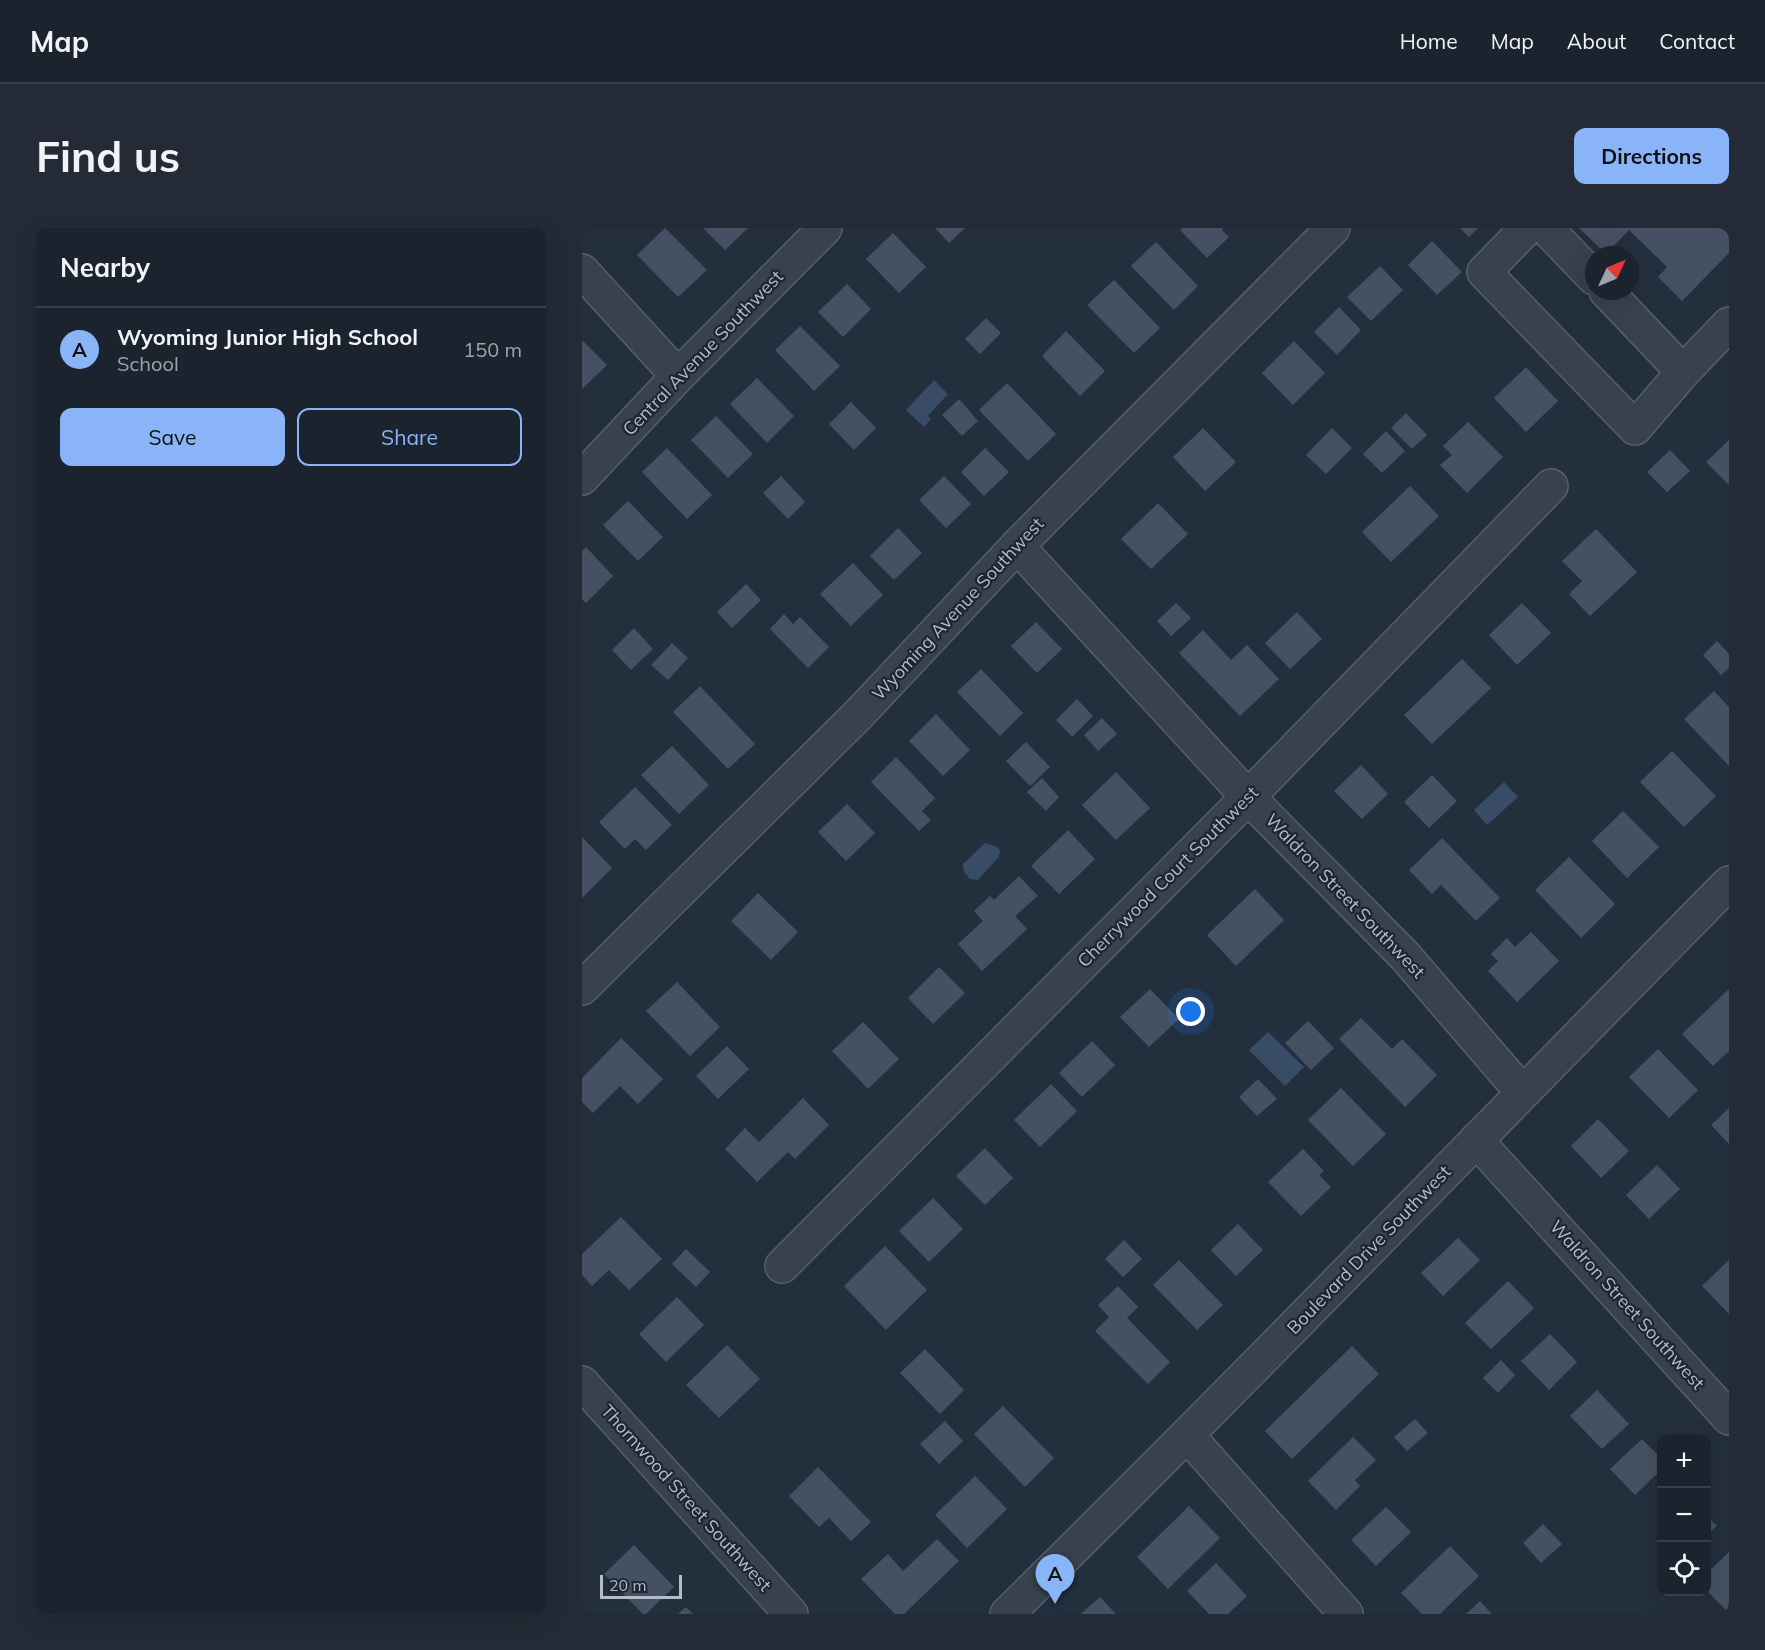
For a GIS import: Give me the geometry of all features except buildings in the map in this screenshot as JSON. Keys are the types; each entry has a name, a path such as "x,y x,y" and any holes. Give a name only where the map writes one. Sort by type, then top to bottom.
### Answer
{"street":[{"name":"Central Avenue Southwest","path":"582,478 678,376 825,228"},
{"name":"Wyoming Avenue Southwest","path":"582,988 858,715 1017,546 1333,228"},
{"path":"1527,228 1484,272 1635,428 1683,372 1729,324"},
{"path":"1546,228 1585,269"},
{"path":"582,271 678,376"},
{"path":"1615,300 1683,372"},
{"name":"Cherrywood Court Southwest","path":"782,1266 1248,797 1551,486"},
{"name":"Waldron Street Southwest","path":"1017,546 1248,797 1405,956 1522,1092"},
{"name":"Boulevard Drive Southwest","path":"1015,1611 1729,883"},
{"name":"Waldron Street Southwest","path":"1476,1140 1729,1418"},
{"name":"Thornwood Street Southwest","path":"582,1383 790,1614"},
{"path":"1188,1436 1346,1614"}],"water":[{"path":"934,380 948,394 928,416 931,419 924,427 906,410"},
{"path":"1504,782 1518,797 1487,825 1474,810"},
{"path":"985,843 1000,850 999,857 978,880 970,879 964,872 963,864"},
{"path":"1268,1032 1304,1067 1285,1086 1249,1050"}],"place":[{"name":"Wyoming Junior High School","path":"1055,1604"}]}
